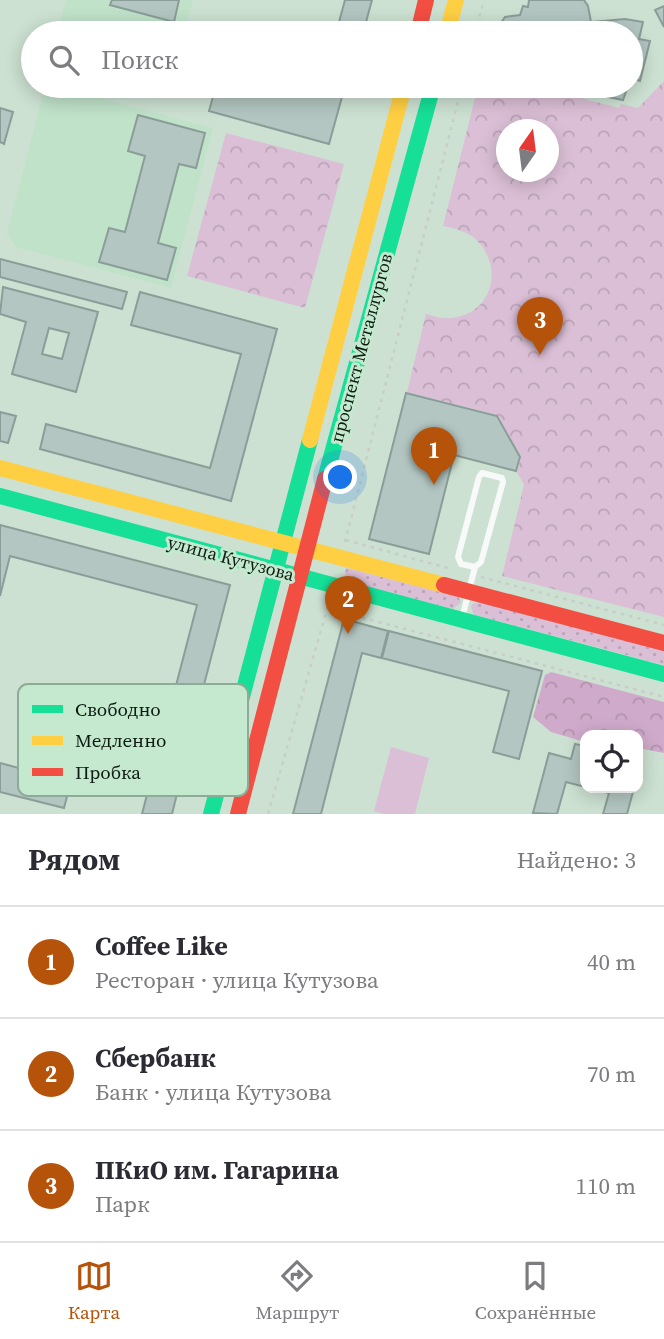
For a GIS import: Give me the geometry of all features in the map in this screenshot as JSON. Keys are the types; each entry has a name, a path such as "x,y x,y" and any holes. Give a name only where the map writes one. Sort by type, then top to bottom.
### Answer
{"main road":[{"path":"421,21 426,0"},
{"path":"450,21 456,0"},
{"name":"проспект Металлургов","path":"245,684 401,98"},
{"name":"проспект Металлургов","path":"248,775 306,548 430,98"},
{"name":"улица Кутузова","path":"0,468 341,557 473,578 664,643"},
{"name":"улица Кутузова","path":"0,496 664,674"},
{"name":"проспект Металлургов","path":"211,814 216,796"},
{"name":"проспект Металлургов","path":"238,814 243,796"}],"lane":[{"path":"462,620 503,482 502,478 482,473 458,558 473,578"}],"path":[{"path":"478,21 484,0"},
{"path":"341,557 459,98"},
{"path":"346,540 473,578 664,625"},
{"path":"268,814 334,586"},
{"path":"328,609 664,697"}],"shaded area":[{"path":"66,0 193,0 187,21 60,21"},
{"path":"42,98 99,98 213,128 171,288 16,247 7,233"}],"green space":[{"path":"664,81 664,617 502,576 524,485 517,472 521,457 497,415 407,392 426,314 449,318 470,312 487,295 491,283 489,258 483,247 466,233 443,226 475,98 581,98 619,108 621,104 638,108"},
{"path":"226,133 344,164 305,308 187,276"},
{"path":"346,568 458,596 461,602 453,609 344,580"},
{"path":"479,602 664,651 664,665 475,615 472,604"},
{"path":"551,672 664,702 664,753 643,749 643,730 580,730 580,741 551,732 533,717 545,675"},
{"path":"391,747 429,758 415,814 384,814 374,811"}],"building":[{"path":"112,0 179,0 174,21 110,5"},
{"path":"345,0 372,0 366,21 339,21"},
{"path":"529,0 584,0 591,21 502,21 505,17 520,15 523,6 528,7"},
{"path":"664,6 664,27 655,10"},
{"path":"625,19 637,21 602,21"},
{"path":"643,40 650,41 643,69"},
{"path":"213,98 342,98 329,144 209,111"},
{"path":"0,108 13,112 4,144 0,142"},
{"path":"138,115 205,133 196,168 179,164 158,243 176,248 167,280 99,262 109,228 125,232 145,156 128,151"},
{"path":"0,259 127,292 122,309 0,277"},
{"path":"3,287 98,312 76,392 12,374 26,322 0,314","holes":["49,328 69,333 62,359 42,354"]},
{"path":"140,292 277,329 231,501 40,449 46,424 210,468 241,354 131,325"},
{"path":"406,393 497,416 520,457 516,471 454,455 429,554 369,539"},
{"path":"0,412 16,416 8,443 0,441"},
{"path":"0,525 230,585 204,684 176,684 197,605 10,556 0,596"},
{"path":"344,619 388,631 381,658 362,653 321,814 293,814"},
{"path":"389,631 542,671 519,759 493,752 509,691 382,658"},
{"path":"575,744 580,745 580,786 566,782 557,814 533,813 549,753 571,759"},
{"path":"0,763 18,768 18,796 67,796 64,808 0,792"},
{"path":"609,793 633,793 627,814 603,814"},
{"path":"147,796 176,796 172,814 142,814"}],"traffic: fast":[{"path":"325,479 430,98"},
{"path":"245,684 310,440"},
{"path":"0,496 664,674"},
{"path":"211,814 216,796"}],"traffic: slow":[{"path":"450,21 456,0"},
{"path":"310,440 401,98"},
{"path":"0,468 444,585"}],"traffic: jam":[{"path":"421,21 426,0"},
{"path":"248,775 325,479"},
{"path":"444,585 664,643"},
{"path":"238,814 243,796"}],"place":[{"name":"ПКиО им. Гагарина","path":"540,355"},
{"name":"Coffee Like","path":"434,485"},
{"name":"Сбербанк","path":"348,634"}]}
